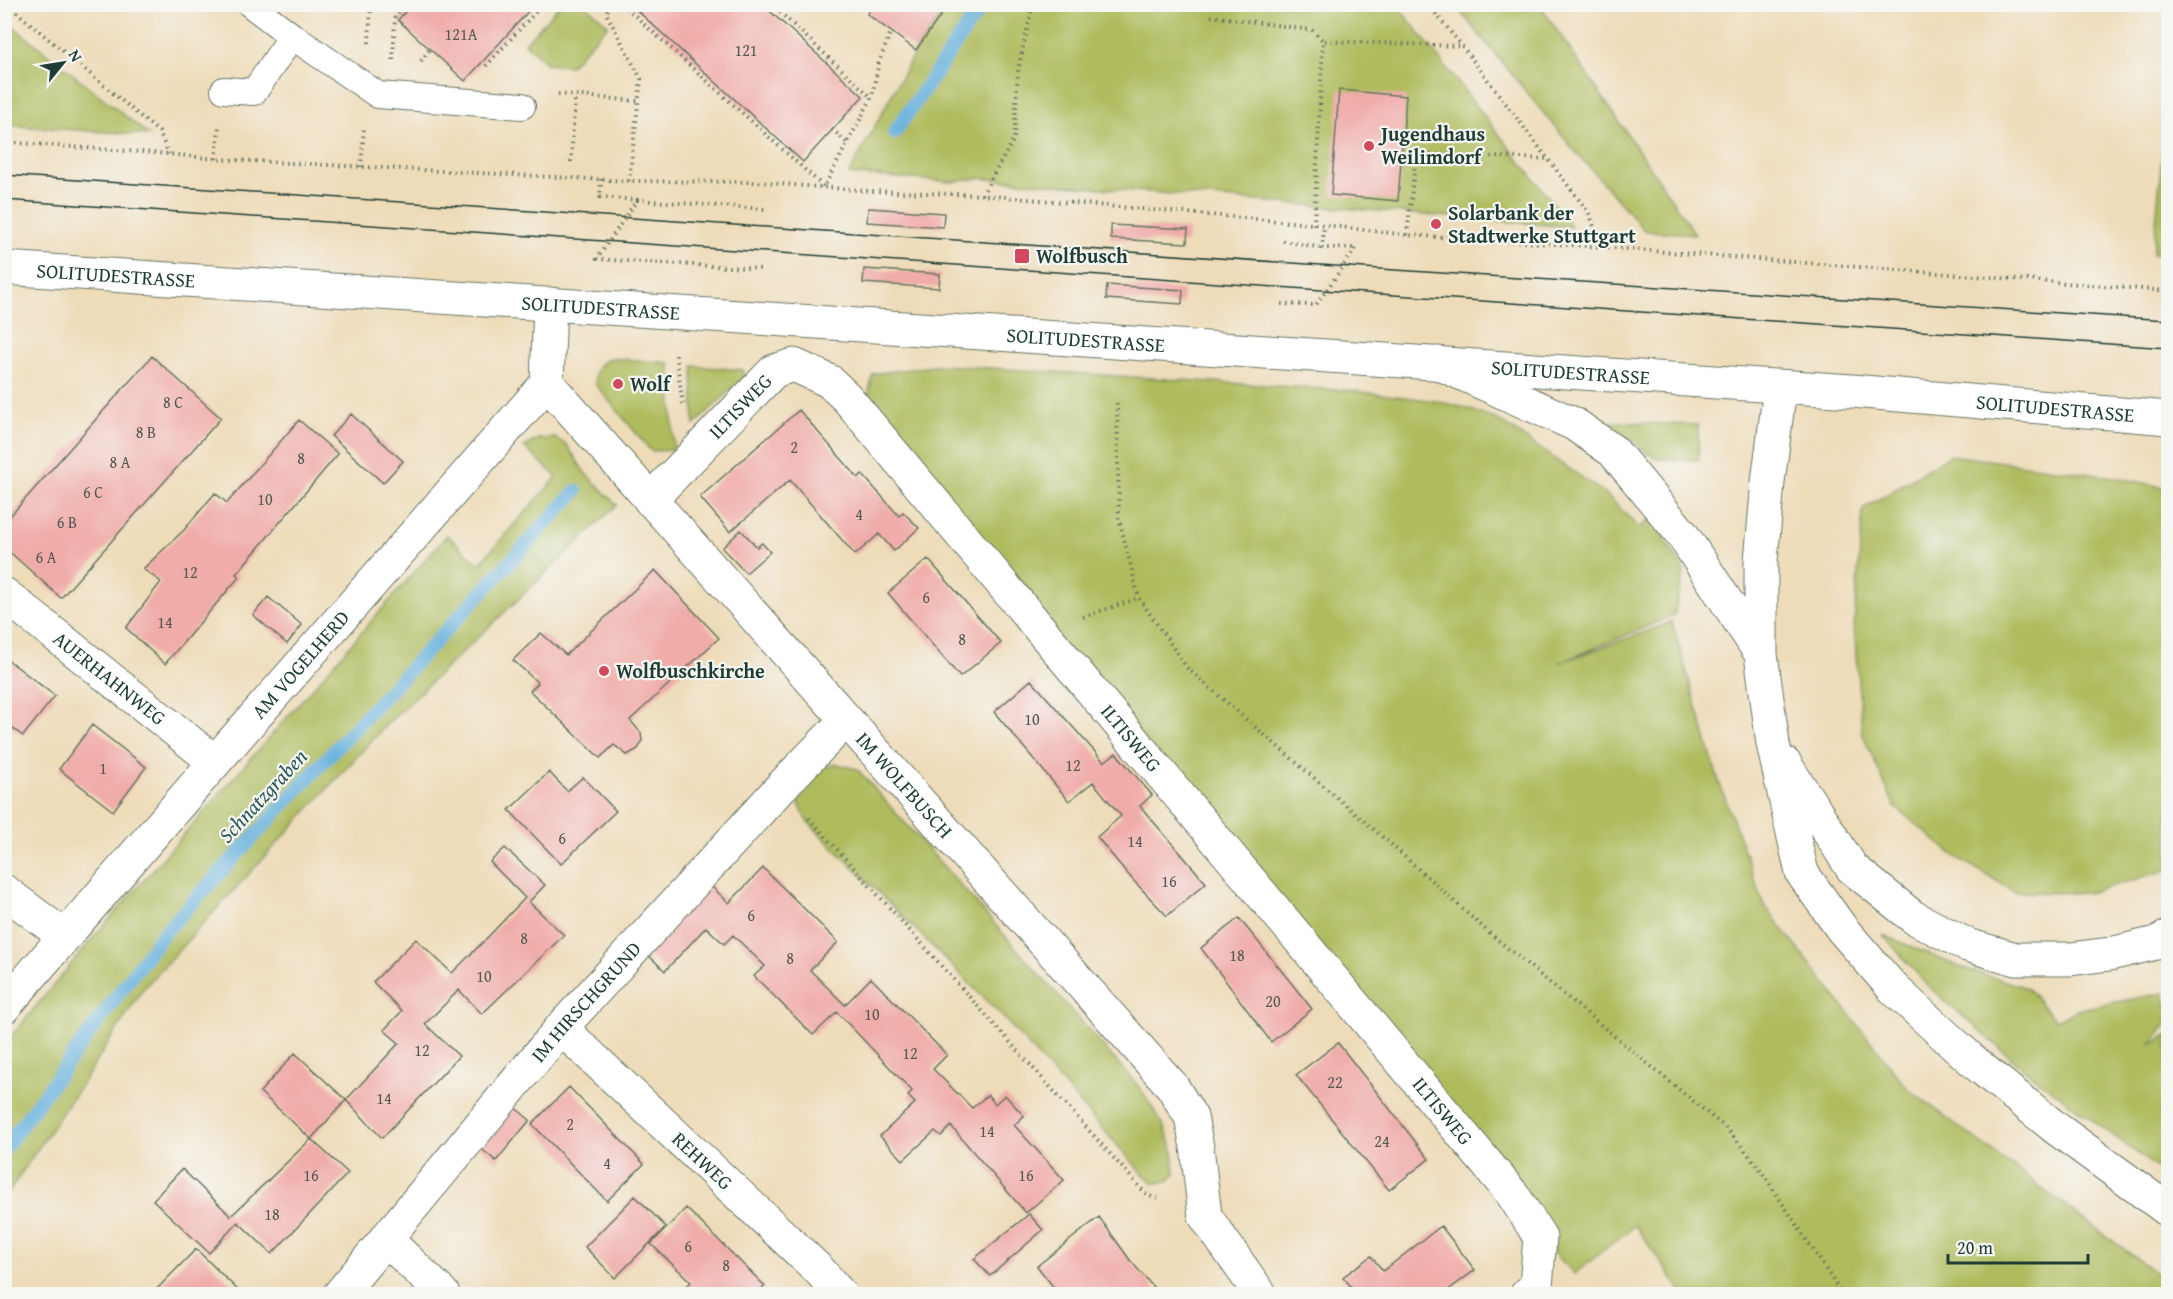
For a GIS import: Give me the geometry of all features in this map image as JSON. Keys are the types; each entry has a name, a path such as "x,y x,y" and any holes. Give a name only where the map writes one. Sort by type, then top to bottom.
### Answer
{"street":[{"name":"SOLITUDESTRASSE","path":"4,268 1852,391 2169,417"},
{"path":"547,383 550,304"},
{"path":"1438,363 1575,424 1613,451 1682,534 1761,654"},
{"name":"ILTISWEG","path":"650,500 774,371 794,365 829,381 847,398 1042,630 1513,1196 1540,1238 1536,1287 1527,1294"},
{"name":"IM WOLFBUSCH","path":"547,383 1172,1086 1191,1117 1205,1216 1260,1294"},
{"name":"AM VOGELHERD","path":"4,1007 547,383"},
{"path":"1780,388 1761,561 1761,654 1773,744 1802,873 1842,929 1893,988 1967,1056 2056,1128 2169,1209"},
{"name":"AUERHAHNWEG","path":"4,594 215,762"},
{"name":"IM HIRSCHGRUND","path":"340,1294 561,1028 781,787 846,720"},
{"path":"1773,744 1852,868 1913,917 1967,945 2016,959 2070,959 2110,954 2156,943 2169,937"},
{"path":"4,891 64,936"},
{"name":"REHWEG","path":"561,1028 819,1270 840,1294"},
{"path":"386,1239 443,1294"}],"lane":[{"path":"250,4 378,95 522,106"},
{"path":"224,90 254,92 292,36"}],"path":[{"path":"7,4 159,132 169,154"},
{"path":"455,100 543,4"},
{"path":"610,4 606,13 641,78 629,181"},
{"path":"622,4 824,187"},
{"path":"771,4 872,97"},
{"path":"982,195 1014,139 1018,70 1034,4"},
{"path":"1183,4 1207,4"},
{"path":"1428,4 1589,213 1602,247"},
{"path":"1211,16 1312,30 1323,40 1462,46"},
{"path":"824,187 872,97 879,62 891,32"},
{"path":"1314,225 1323,40"},
{"path":"522,106 545,93 638,101"},
{"path":"571,162 575,96"},
{"path":"832,129 847,142"},
{"path":"4,142 216,159 629,181 755,182 871,191 982,195 1324,225 1407,235 1602,247 2169,291"},
{"path":"1407,235 1416,154 1548,159"},
{"path":"602,179 600,197 765,209"},
{"path":"637,200 597,259 761,269"},
{"path":"1322,248 1324,225"},
{"path":"1281,304 1316,305 1356,248 1322,248 1283,241"},
{"path":"1117,403 1119,519 1139,598 1188,669 1487,930 1727,1129 1758,1166 1842,1294"},
{"path":"1042,630 1139,598"},
{"path":"781,787 1147,1195 1205,1216"}],"green space":[{"path":"560,5 586,5 608,25 570,66 547,64 525,43"},
{"path":"949,5 1397,5 1572,227 979,178 952,182 849,174 916,50"},
{"path":"1455,5 1540,5 1695,234 1645,231 1569,144"},
{"path":"5,20 149,135 5,125"},
{"path":"2168,93 2168,255 2153,254"},
{"path":"611,358 670,363 674,450 651,451 596,385 595,375 600,364"},
{"path":"942,365 1355,391 1436,401 1466,408 1500,421 1607,495 1639,528 1652,517 1684,571 1674,615 1559,663 1672,622 1717,776 1764,905 1907,1088 2168,1282 2168,1294 1683,1294 1635,1225 1574,1274 1540,1237 864,413 873,374"},
{"path":"693,366 743,370 742,379 694,425"},
{"path":"1608,422 1698,425 1699,460 1656,459"},
{"path":"555,438 567,445 585,473 617,505 386,725 143,989 5,1197 5,1044 86,946 447,535 479,564 557,477 524,447 538,439"},
{"path":"1950,455 2114,477 2168,488 2168,870 2088,893 2015,892 1953,855 1895,807 1862,733 1854,626 1863,509"},
{"path":"837,764 857,769 1139,1087 1163,1124 1173,1149 1175,1173 1167,1182 1154,1183 1144,1175 1000,1014 806,820 798,801 802,784 819,768"},
{"path":"1883,935 1957,966 2027,988 2055,1020 2080,1009 2164,993 2168,1011 2167,1022 2150,1045 2168,1035 2168,1176 2030,1074 1928,986"}],"building":[{"path":"412,4 535,4 465,81 398,20"},
{"path":"630,4 762,4 863,96 803,162"},
{"path":"874,4 949,4 916,50 867,14"},
{"name":"Jugendhaus Weilimdorf","path":"1339,90 1406,96 1398,201 1331,195"},
{"path":"868,208 944,213 943,227 867,222"},
{"path":"1111,225 1188,229 1187,243 1111,239"},
{"path":"864,269 940,274 939,288 863,283"},
{"path":"1107,285 1183,290 1182,304 1106,299"},
{"path":"152,356 221,418 61,598 4,547 4,523"},
{"path":"799,410 858,478 862,474 899,516 903,512 919,528 894,551 879,534 855,555 790,480 730,532 700,497"},
{"path":"351,414 403,461 383,483 331,436"},
{"path":"299,420 338,454 236,574 239,577 165,664 126,628 161,582 143,569 184,530 215,493 227,503"},
{"path":"741,530 757,547 762,543 770,552 746,573 722,548"},
{"path":"928,559 1001,643 960,677 888,593"},
{"name":"Wolfbuschkirche","path":"655,570 719,638 630,720 641,733 642,742 638,749 627,755 614,745 600,758 530,691 538,683 513,660 541,633 566,655"},
{"path":"268,597 302,625 287,644 253,615"},
{"path":"4,657 55,696 23,736 4,722"},
{"path":"1031,680 1104,762 1116,753 1152,795 1140,806 1206,883 1167,916 1097,837 1121,816 1093,782 1069,801 994,712"},
{"path":"92,725 146,767 113,811 59,769"},
{"path":"549,772 567,791 583,777 616,811 561,864 509,810"},
{"path":"505,848 545,885 529,902 564,935 482,1014 459,990 425,1024 459,1056 382,1138 346,1100 399,1043 384,1030 402,1011 373,982 416,939 452,973 485,940 525,898 490,862"},
{"path":"763,868 838,942 810,970 845,1005 871,978 947,1055 933,1069 972,1108 988,1095 995,1104 1005,1095 1024,1116 1014,1125 1064,1180 1026,1213 951,1126 941,1136 935,1131 903,1160 880,1136 915,1103 908,1096 912,1091 837,1012 813,1035 754,976 765,966 733,935 724,944 706,927 665,971 646,953 709,884 729,903"},
{"path":"1239,918 1312,1009 1271,1042 1201,948"},
{"path":"1338,1043 1429,1159 1389,1190 1296,1075"},
{"path":"295,1053 346,1100 311,1139 260,1092"},
{"path":"569,1087 644,1164 607,1201 532,1124"},
{"path":"513,1106 530,1120 496,1161 479,1147"},
{"path":"311,1139 348,1173 272,1254 238,1222 209,1253 153,1200 182,1169 231,1216"},
{"path":"635,1196 666,1227 615,1278 585,1247"},
{"path":"686,1208 765,1286 757,1294 679,1294 691,1282 651,1244"},
{"path":"1029,1214 1043,1230 990,1276 974,1259"},
{"path":"1099,1217 1130,1260 1159,1294 1093,1294 1091,1291 1086,1294 1059,1294 1037,1266"},
{"path":"1441,1226 1475,1270 1443,1294 1357,1294 1343,1277 1371,1256 1383,1271"},
{"path":"196,1249 242,1294 152,1294"}],"waterway":[{"name":"Schnatzgraben","path":"894,133 983,4"},
{"name":"Schnatzgraben","path":"4,1149 162,935 576,491"}],"tram line":[{"path":"4,175 1365,268 2168,320"},
{"path":"4,200 2168,348"}],"place":[{"name":"Jugendhaus Weilimdorf","path":"1369,146"},
{"name":"Solarbank der Stadtwerke Stuttgart","path":"1436,224"},
{"name":"Wolfbusch","path":"1022,256"},
{"name":"Wolf","path":"618,384"},
{"name":"Wolfbuschkirche","path":"604,671"}]}
